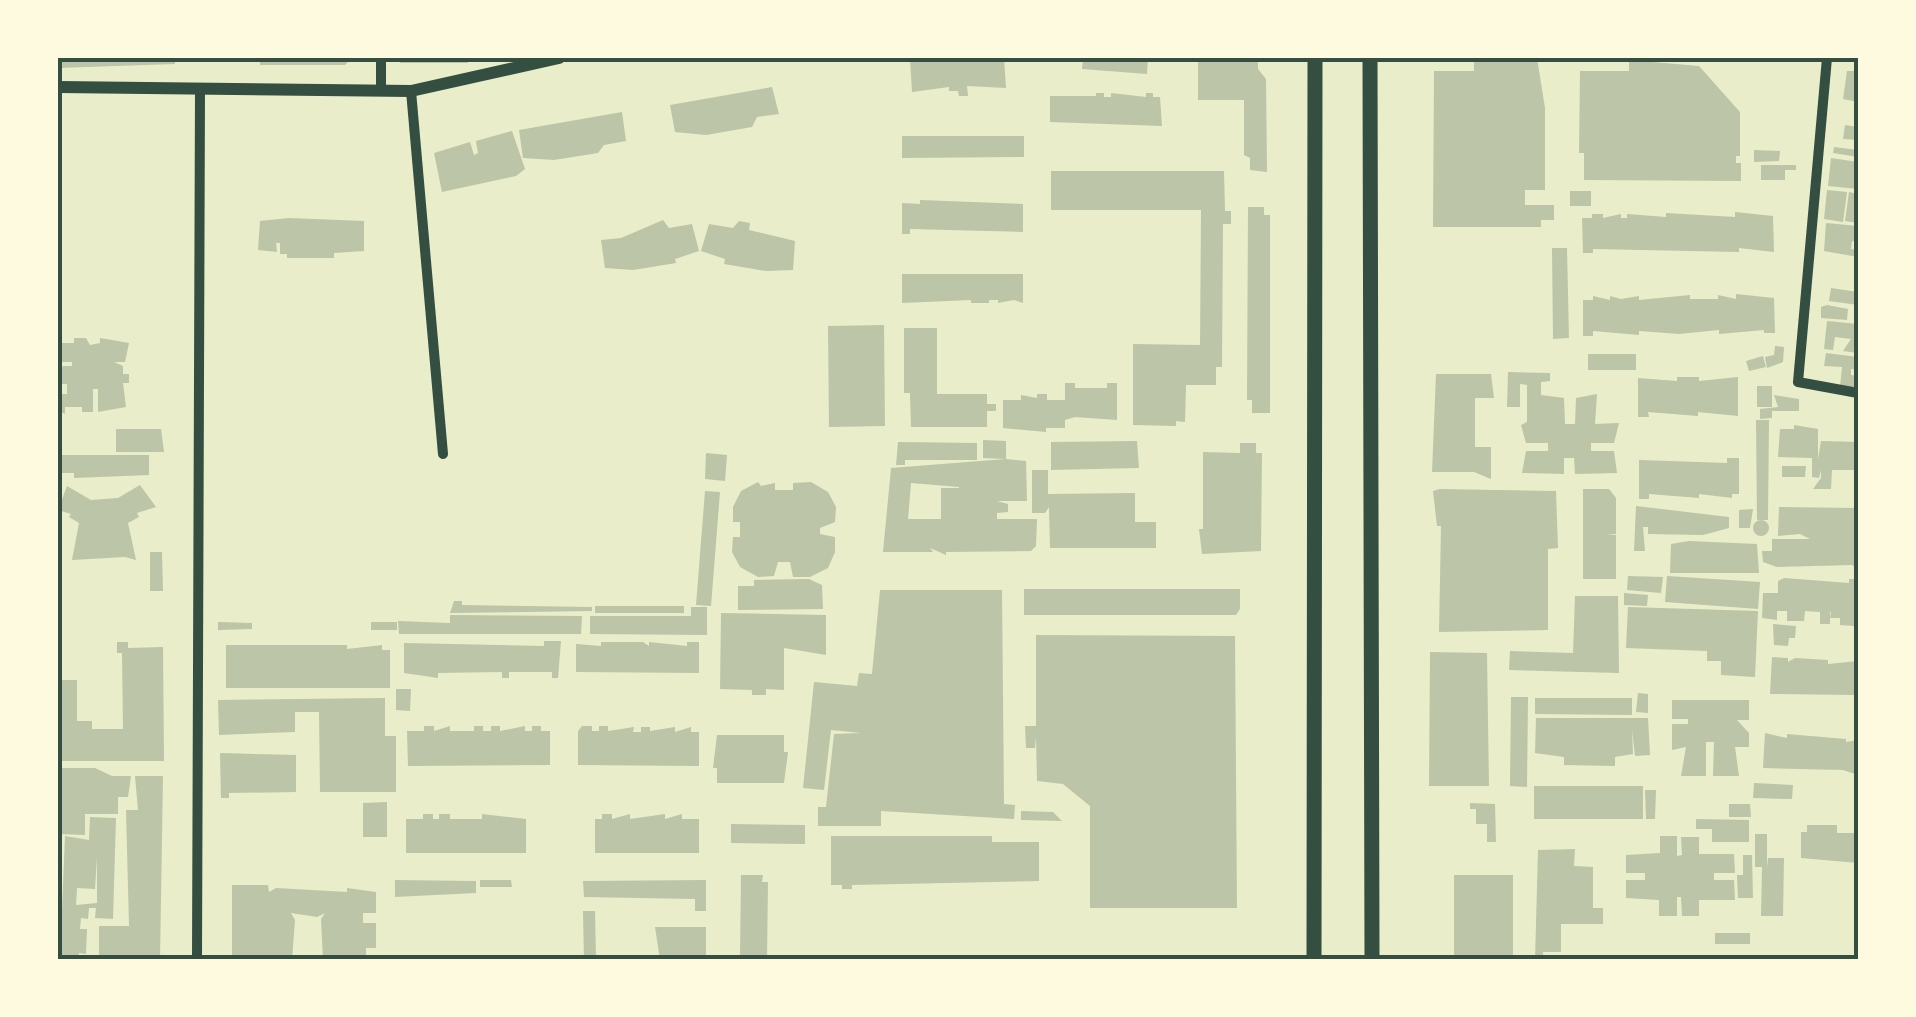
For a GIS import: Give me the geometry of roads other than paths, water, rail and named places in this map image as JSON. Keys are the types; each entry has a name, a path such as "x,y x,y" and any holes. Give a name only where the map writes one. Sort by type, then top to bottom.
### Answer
{"main road":[{"path":"1314,960 1315,58"},
{"path":"1370,58 1372,960"}],"street":[{"path":"381,58 381,89"},
{"path":"58,87 411,90 559,58"},
{"path":"1827,58 1798,382 1858,393"},
{"path":"196,960 200,88"},
{"path":"411,90 442,454"}]}
